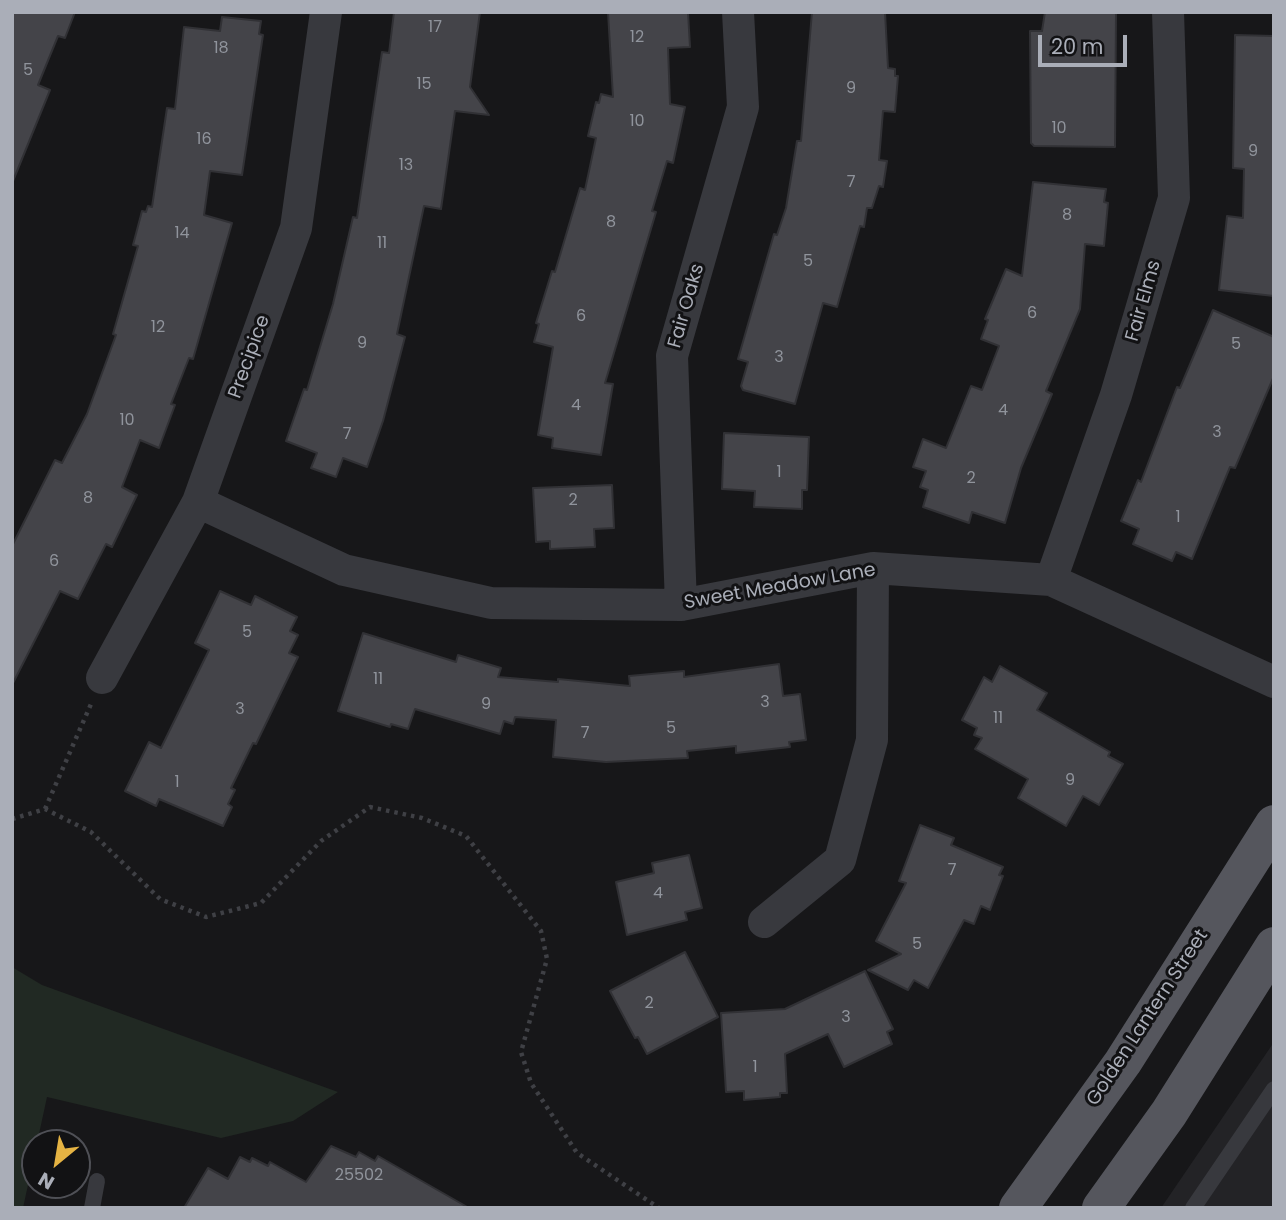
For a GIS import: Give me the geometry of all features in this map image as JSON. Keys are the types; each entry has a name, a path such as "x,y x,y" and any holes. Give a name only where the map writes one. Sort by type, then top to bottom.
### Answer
{"main road":[{"name":"Golden Lantern Street","path":"1018,1208 1123,1062 1274,824"},
{"path":"1101,1208 1169,1113 1273,949"}],"street":[{"name":"Precipice","path":"102,678 198,502 296,228 326,12"},
{"name":"Fair Oaks","path":"681,605 673,356 743,107 738,12"},
{"name":"Fair Elms","path":"1051,580 1116,395 1174,198 1168,12"},
{"name":"Sweet Meadow Lane","path":"198,502 344,570 491,603 681,605 873,568 1051,580 1274,682"},
{"path":"764,922 841,860 873,740 873,568"}],"lane":[{"path":"1193,1208 1274,1089"},
{"path":"92,1208 97,1181"}],"path":[{"path":"44,809 102,678"},
{"path":"12,819 44,809 91,832 160,899 206,916 261,903 321,841 370,807 422,818 466,836 541,931 547,959 522,1052 531,1083 577,1153 659,1208"}],"shaded area":[{"path":"12,967 42,985 338,1092 293,1121 221,1138 47,1097 40,1129 21,1129 21,1199 25,1199 23,1208 12,1208"},
{"path":"1274,1042 1274,1208 1161,1208"}],"building":[{"path":"12,12 75,12 65,38 58,36 38,85 50,90 13,181"},
{"path":"394,12 480,12 470,87 489,115 455,111 441,209 424,206 397,334 405,337 383,421 367,467 343,458 336,477 311,468 317,453 286,441 304,389 307,390 333,304 353,217 357,218 382,52 389,53"},
{"path":"608,12 688,12 690,47 668,48 670,104 685,107 673,163 667,161 652,211 656,212 605,383 613,384 601,455 552,448 553,438 538,435 553,347 534,342 539,324 536,323 552,271 555,272 580,188 585,190 596,138 588,136 596,102 599,103 601,94 613,97"},
{"path":"812,12 885,12 888,68 895,69 895,76 898,76 895,112 883,111 879,160 887,161 883,187 879,186 872,208 867,208 864,227 860,226 837,307 823,303 795,404 743,390 741,386 748,362 738,359 774,234 777,235 786,208 797,141 801,141"},
{"path":"1045,12 1116,12 1115,147 1034,146 1031,143 1030,31 1042,31"},
{"path":"222,17 261,21 259,34 263,35 242,175 210,171 204,215 232,223 193,359 189,358 171,404 175,405 159,448 140,440 122,487 137,495 112,547 106,544 78,599 60,591 12,685 12,546 55,460 62,463 87,414 116,335 113,334 138,246 133,245 142,211 146,212 148,206 152,207 167,108 175,109 184,27 220,31"},
{"path":"1235,35 1274,36 1274,296 1219,290 1227,216 1243,218 1244,169 1233,168"},
{"path":"1033,182 1106,189 1104,202 1108,203 1104,246 1085,244 1080,309 1046,391 1052,394 1021,468 1005,523 972,512 969,523 923,507 928,490 920,487 926,471 913,467 923,439 946,448 971,386 982,390 999,346 981,339 988,320 985,319 1006,269 1022,276"},
{"path":"1213,310 1274,337 1274,376 1235,468 1230,467 1192,559 1176,552 1172,561 1133,544 1139,529 1121,521 1138,480 1141,482 1177,387 1180,388"},
{"path":"724,433 809,437 807,490 802,490 802,509 754,507 755,491 722,489"},
{"path":"612,485 614,528 594,529 595,547 550,549 550,541 536,542 533,488"},
{"path":"220,591 251,605 255,596 297,617 290,631 298,635 289,653 298,657 256,744 253,743 231,788 235,790 228,804 232,807 223,826 159,799 156,806 125,791 149,742 161,748 209,650 195,643"},
{"path":"363,633 456,662 458,655 501,668 498,677 558,682 558,679 630,686 629,676 684,671 684,677 779,664 783,696 800,694 806,740 789,742 790,747 736,753 736,746 687,751 688,758 606,762 553,757 556,720 515,717 513,724 504,721 500,734 415,709 408,729 391,724 390,727 338,711"},
{"path":"1000,666 1047,693 1037,710 1110,752 1108,756 1123,764 1099,805 1083,796 1066,826 1018,798 1028,779 975,749 982,738 974,735 977,728 962,720 984,677 992,682"},
{"path":"920,825 954,838 951,845 1003,867 999,875 1003,876 990,910 981,906 974,924 964,920 928,988 914,980 908,990 868,970 901,954 876,941 906,883 899,881"},
{"path":"689,855 702,908 685,912 687,920 627,935 616,882 654,873 652,863"},
{"path":"685,952 718,1017 647,1054 638,1037 635,1038 610,991"},
{"path":"865,971 893,1029 887,1032 892,1044 844,1067 828,1034 785,1054 787,1093 780,1093 780,1097 744,1100 744,1091 726,1092 721,1013 785,1009"},
{"path":"331,1146 356,1157 359,1152 375,1161 378,1156 469,1208 184,1208 208,1168 228,1179 240,1157 250,1162 252,1158 268,1166 270,1162 306,1182"}]}
